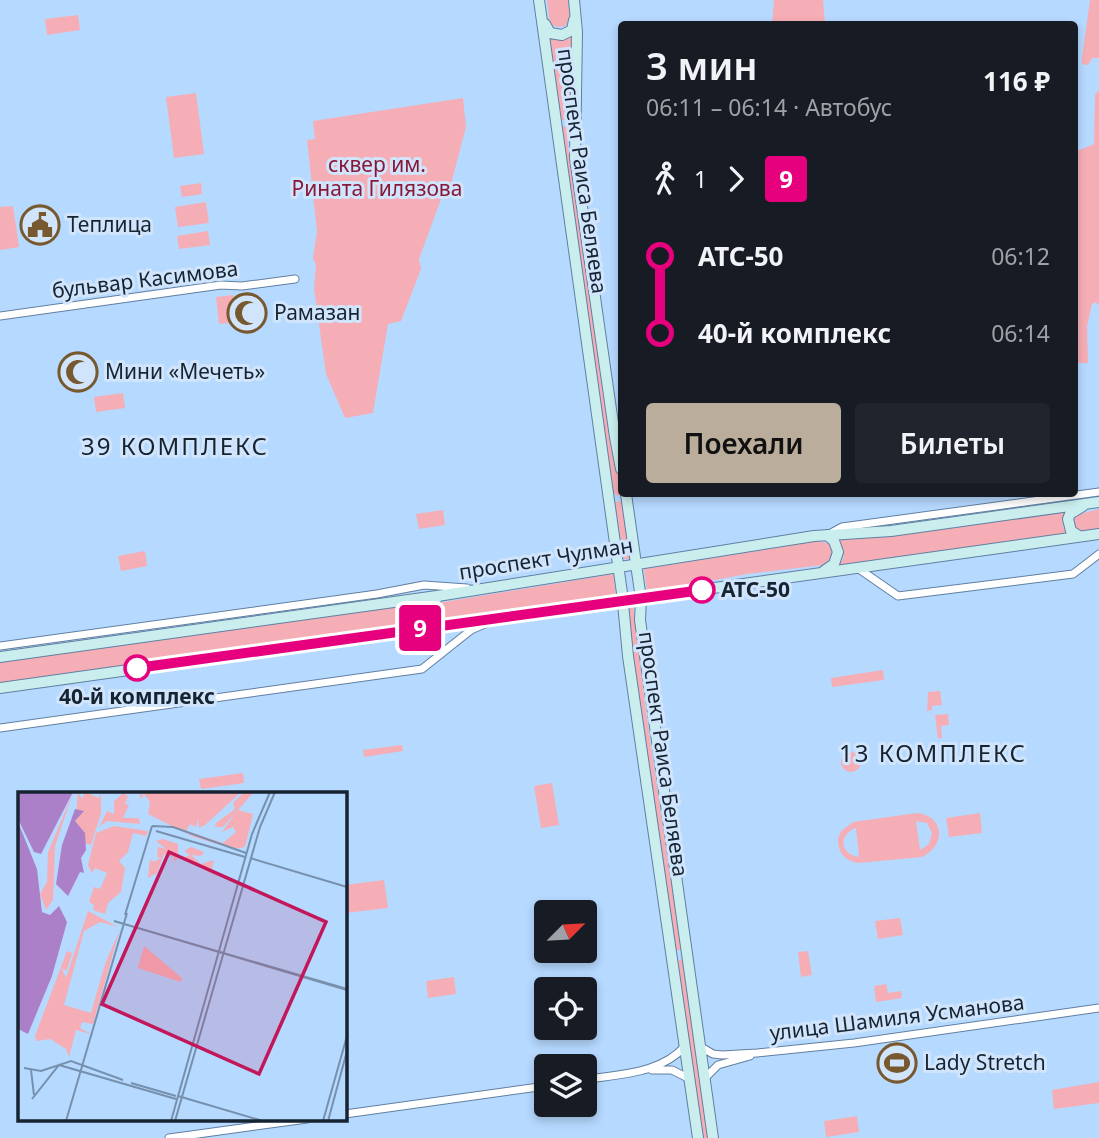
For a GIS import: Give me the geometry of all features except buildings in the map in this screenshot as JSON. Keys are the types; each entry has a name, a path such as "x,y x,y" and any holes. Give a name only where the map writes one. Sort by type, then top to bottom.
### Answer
{"street":[{"name":"проспект Раиса Беляева","path":"539,0 698,1138"},
{"name":"проспект Раиса Беляева","path":"574,0 575,158 618,451"},
{"path":"542,19 550,33 562,36 572,30 576,15"},
{"path":"557,128 566,122 575,129"},
{"name":"бульвар Касимова","path":"0,316 221,285 242,286 295,279"},
{"path":"607,492 615,499 621,497"},
{"path":"1078,495 1099,492"},
{"name":"проспект Раиса Беляева","path":"626,497 641,599 640,621 713,1138"},
{"path":"822,572 834,565 838,552 834,541 827,535 842,527 1062,497"},
{"name":"проспект Чулман","path":"0,657 444,595 827,535 891,531 1099,502"},
{"path":"1079,537 1071,531 1068,519 1070,514 1086,505"},
{"path":"0,688 1099,534"},
{"path":"858,568 898,596 1073,574 1099,554"},
{"path":"0,646 377,594 424,584 479,589"},
{"path":"439,626 432,622 426,612 427,605 444,595"},
{"path":"0,728 422,669 471,631 491,621"},
{"path":"673,962 680,953 689,961"},
{"name":"улица Шамиля Усманова","path":"701,1047 713,1054 757,1054 1099,1008"},
{"path":"597,1078 648,1069 670,1061 685,1046"},
{"path":"705,1078 718,1065 757,1054"},
{"path":"648,1069 672,1070 690,1079"},
{"path":"346,1114 534,1088"},
{"path":"169,1138 300,1120"}],"green space":[{"path":"547,0 568,0 570,18 565,26 550,24"},
{"path":"774,0 823,0 825,21 772,21"},
{"path":"1090,0 1099,0 1099,58 1092,58 1088,65 1082,64 1082,58"},
{"path":"78,15 80,30 47,35 45,19"},
{"path":"574,33 571,120 560,120 549,34"},
{"path":"1099,90 1099,305 1095,302 1092,304 1087,326 1088,363 1078,363 1078,151 1094,144 1095,95"},
{"path":"196,93 204,154 174,158 166,97"},
{"name":"сквер им. Рината Гилязова","path":"463,98 466,127 450,188 444,191 419,259 421,269 401,321 388,324 373,413 345,418 326,374 314,289 316,264 313,259 317,231 307,140 315,139 313,121"},
{"path":"564,126 567,128 618,472 618,496 613,493 560,129"},
{"path":"201,183 202,194 182,197 180,186"},
{"path":"206,202 209,223 178,227 175,207"},
{"path":"13,206 19,247 0,250 0,207"},
{"path":"208,231 210,245 179,249 177,236"},
{"path":"233,295 236,322 219,324 216,297"},
{"path":"123,393 125,408 96,412 94,397"},
{"path":"622,501 630,559 624,559 615,502"},
{"path":"1099,509 1099,530 1084,533 1074,529 1073,519 1076,515"},
{"path":"443,510 445,525 419,529 416,514"},
{"path":"1066,511 1063,523 1068,534 839,566 844,557 838,540 925,532"},
{"path":"818,541 830,544 834,555 823,565 747,574 647,593 644,569"},
{"path":"145,551 147,566 121,571 118,556"},
{"path":"613,574 616,596 441,622 437,621 430,610 438,603"},
{"path":"423,601 420,611 428,624 0,684 0,661"},
{"path":"633,606 681,950 675,950 627,607"},
{"path":"883,670 884,680 832,687 831,678"},
{"path":"940,691 942,705 932,706 932,710 927,711 928,692"},
{"path":"948,714 949,725 941,726 942,738 938,738 935,715"},
{"path":"402,745 403,751 364,757 363,750"},
{"path":"847,752 855,752 861,762 855,772 847,772 841,766 841,758"},
{"path":"243,773 244,783 201,789 199,779"},
{"path":"552,783 559,825 541,828 534,786"},
{"path":"917,813 933,820 939,832 938,839 930,852 922,857 858,863 843,855 838,844 841,831 853,822","holes":["916,821 927,823 932,833 929,844 920,850","856,828 859,857 845,849 844,840 850,831"]},
{"path":"980,813 982,833 949,837 946,818"},
{"path":"384,880 388,908 346,913 346,885"},
{"path":"900,918 903,935 878,939 875,921"},
{"path":"808,951 812,975 801,977 798,952"},
{"path":"681,959 708,1138 702,1138 678,961"},
{"path":"454,977 456,994 428,998 426,981"},
{"path":"886,984 888,993 901,991 902,998 876,1002 874,986"},
{"path":"1099,1082 1099,1103 1054,1109 1052,1090"},
{"path":"857,1116 859,1132 826,1137 824,1121"}],"bus line":[{"name":"9","path":"137,668 702,590"}],"place":[{"name":"Теплица","path":"40,225"},
{"name":"Рамазан","path":"247,313"},
{"name":"Мини «Мечеть»","path":"78,372"},
{"name":"АТС-50","path":"702,590"},
{"name":"40-й комплекс","path":"137,668"},
{"name":"Lady Stretch","path":"897,1063"}],"district":[{"name":"39 КОМПЛЕКС","path":"175,447"},
{"name":"13 КОМПЛЕКС","path":"933,754"}]}
